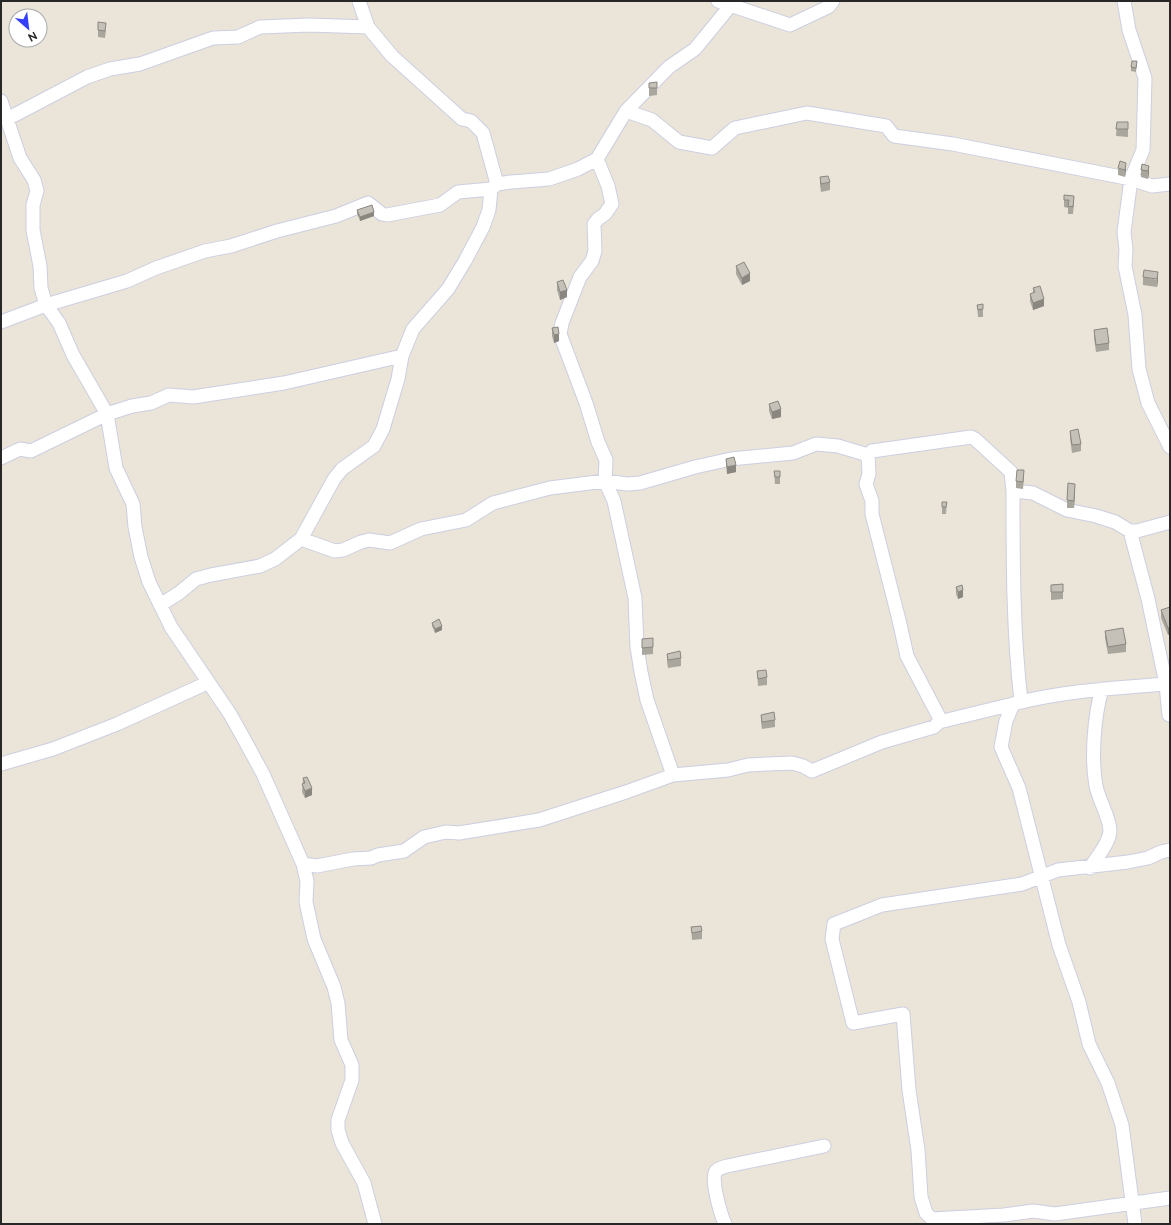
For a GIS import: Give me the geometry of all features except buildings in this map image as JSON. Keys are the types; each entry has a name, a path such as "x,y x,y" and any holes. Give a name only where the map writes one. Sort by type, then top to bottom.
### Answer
{"street":[{"path":"160,605 179,593 196,579 211,574 260,566 275,559 300,539 334,479 342,469 374,446 383,429 398,379 402,356 413,329 448,289 465,261 490,210 494,186 483,134 471,121 462,119 392,56 368,27 359,1"},
{"path":"718,1 790,24 828,7 833,1"},
{"path":"1124,1 1129,30 1145,78 1143,150 1131,179 1124,232 1126,250 1125,266 1135,316 1139,369 1148,403 1170,447"},
{"path":"1,322 46,305 127,281 156,268 205,250 231,246 277,231 336,216 368,203 382,214 387,215 440,205 458,192 549,179 578,169 597,159 626,112 669,67 695,49 731,5"},
{"path":"7,119 87,77 110,69 140,64 214,38 238,37 260,28 309,25 368,27"},
{"path":"1,101 20,158 34,180 38,191 33,205 33,230 40,266 41,288 46,305 59,323 73,355 107,414 116,468 133,504 135,527 141,557 149,582 171,627 230,714 259,767 303,864 307,881 306,902 314,939 334,987 338,1003 341,1040 352,1065 352,1080 338,1120 338,1130 342,1143 364,1183 375,1224"},
{"path":"626,112 652,120 678,142 712,148 735,128 807,113 886,126 894,136 953,144 1131,179 1152,186 1170,184"},
{"path":"597,159 608,186 612,204 605,214 594,224 594,256 580,277 562,323 560,334 586,403 598,442 606,460 604,481 614,501 635,598 636,647 642,679 664,752 673,775"},
{"path":"1,458 20,449 31,451 107,414 132,406 151,403 169,394 193,397 284,382 402,356"},
{"path":"868,455 872,451 971,437 1011,472 1013,492 1013,556 1017,654 1017,702 1006,720 1001,747 1019,788 1059,945 1079,1002 1089,1044 1108,1083 1122,1125 1135,1224"},
{"path":"300,539 335,551 343,550 369,540 390,542 421,528 466,520 493,503 550,488 604,481 627,484 640,483 695,467 731,459 793,453 816,444 838,446 868,455"},
{"path":"868,455 869,474 866,484 872,501 872,514 899,620 906,656 939,717 939,722"},
{"path":"1013,492 1033,493 1067,510 1096,516 1115,522 1130,531 1137,531 1170,522"},
{"path":"1130,531 1148,600 1166,684 1169,715"},
{"path":"1,764 53,749 117,724 207,682"},
{"path":"303,864 317,866 353,859 371,858 378,854 404,850 424,837 446,832 458,833 539,820 673,775 728,770 748,765 792,763 814,771 882,742 934,727 939,722 1017,702 1102,689 1166,684"},
{"path":"1090,868 1108,839 1110,830 1096,787 1095,718 1102,689"},
{"path":"1170,850 1160,852 1148,858 1090,868 1058,870 1022,884 882,905 834,924 832,939 853,1023 903,1014 909,1090 918,1150 921,1197 926,1213 932,1219 1004,1215 1033,1211 1055,1214 1170,1198"},
{"path":"725,1224 714,1186 714,1176 718,1170 727,1166 824,1146"}]}
